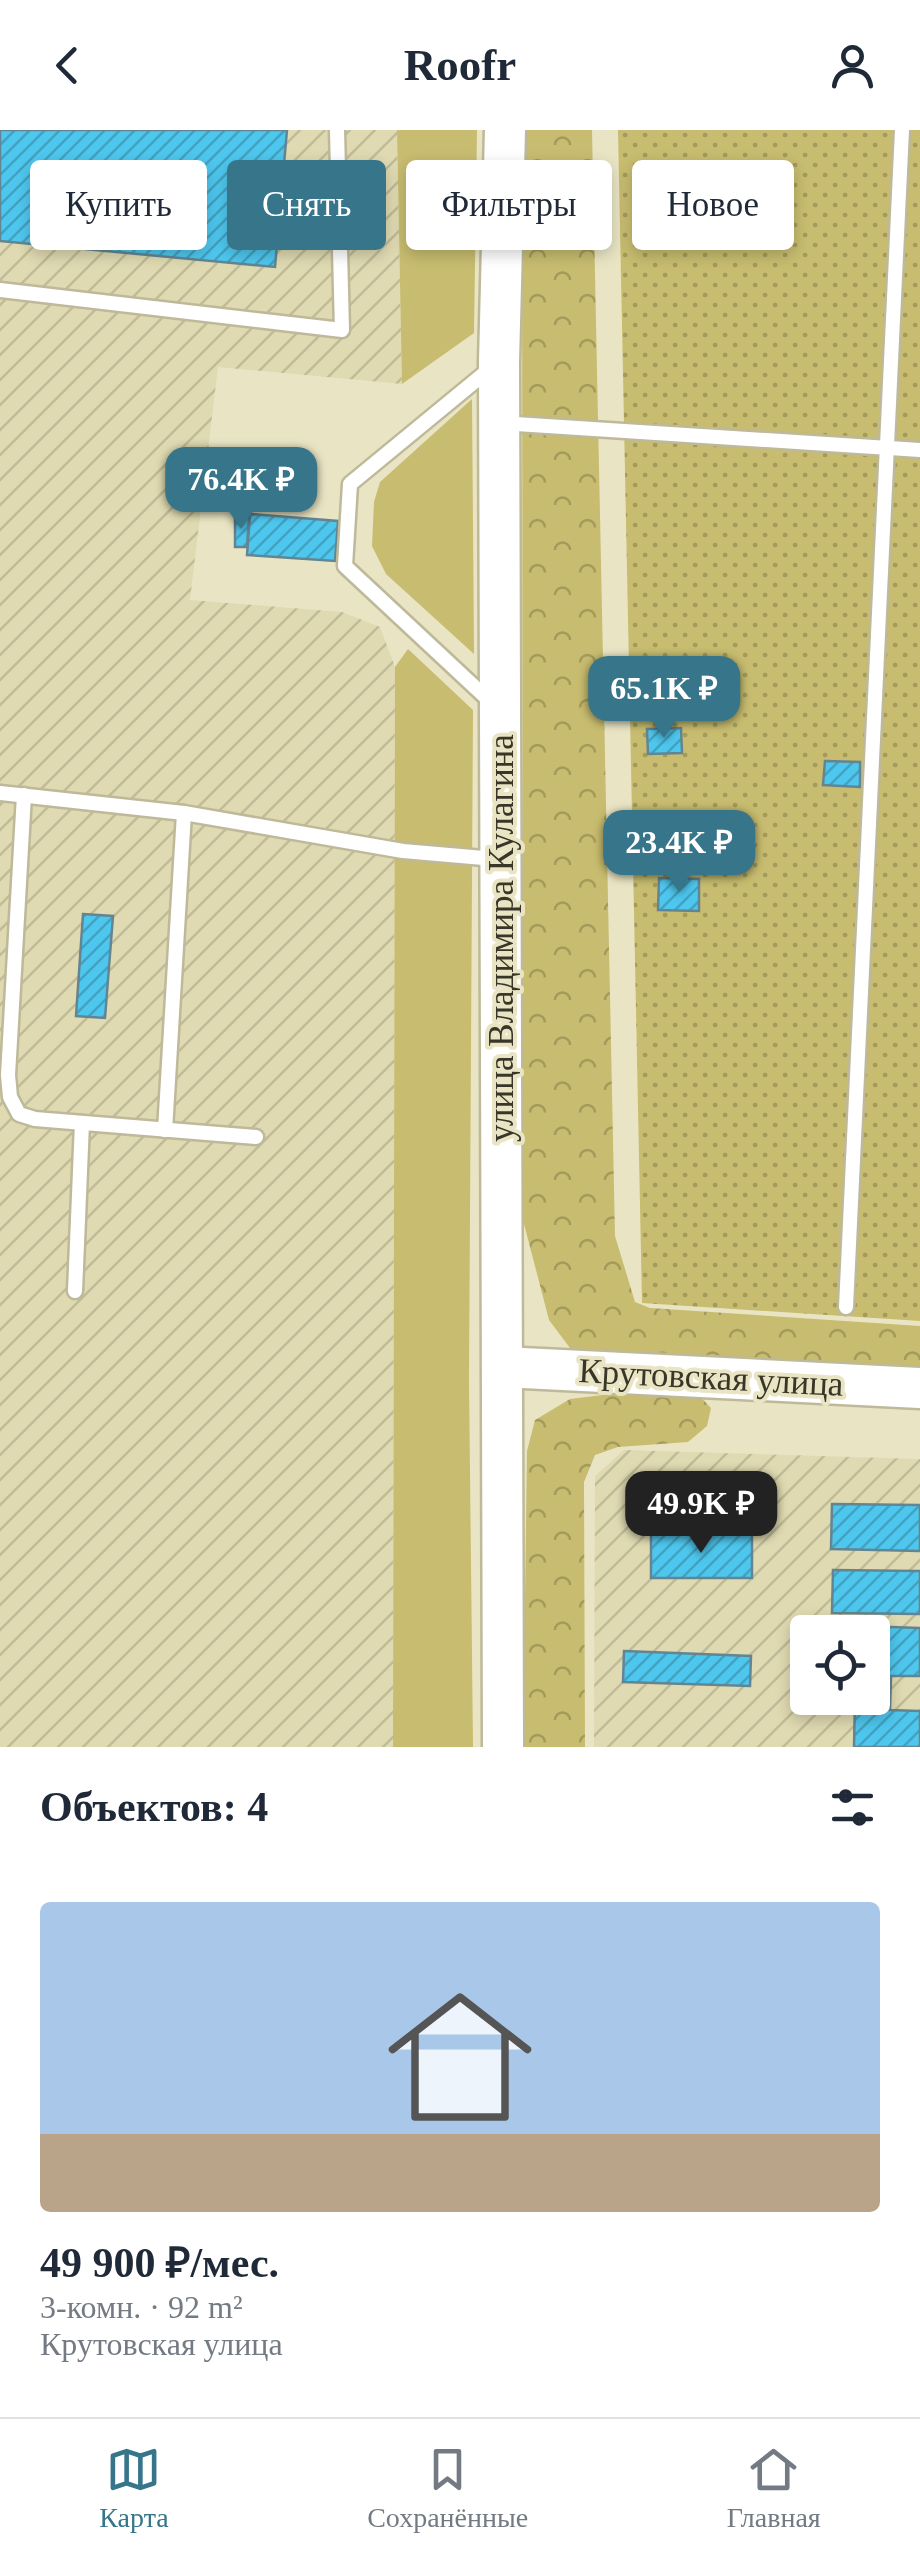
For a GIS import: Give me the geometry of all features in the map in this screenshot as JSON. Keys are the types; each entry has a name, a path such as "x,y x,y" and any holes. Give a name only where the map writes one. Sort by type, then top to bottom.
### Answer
{"street":[{"name":"улица Владимира Кулагина","path":"503,1747 499,361 505,130"},
{"name":"Крутовская улица","path":"503,1367 920,1388"}],"lane":[{"path":"0,290 342,330 337,130"},
{"path":"846,1307 902,130"},
{"path":"499,361 350,484 345,566 500,711"},
{"path":"499,423 920,450"},
{"path":"0,793 184,812 403,851 501,859"},
{"path":"24,796 10,1096 19,1114 256,1138"},
{"path":"164,1130 184,812"},
{"path":"75,1292 82,1123"}],"shaded area":[{"path":"0,130 397,130 402,384 218,367 190,600 342,612 380,627 395,667 393,1747 0,1747"},
{"path":"624,1450 920,1459 920,1747 594,1747 595,1476"}],"green space":[{"path":"397,130 477,130 477,160 406,160 406,250 475,250 474,333 402,384"},
{"path":"522,130 592,130 593,160 522,160"},
{"path":"618,130 920,130 920,1321 642,1303"},
{"path":"522,250 594,250 615,1236 635,1302 650,1308 920,1326 920,1377 573,1352 549,1320 523,1220"},
{"path":"472,399 474,654 386,574 372,546 374,502 380,482"},
{"path":"408,649 473,710 469,1381 473,1747 393,1747 395,667"},
{"path":"644,1390 695,1391 711,1408 707,1426 688,1442 618,1447 595,1455 584,1482 585,1747 523,1747 527,1451 535,1420 570,1399"}],"building":[{"path":"0,130 287,130 284,160 227,160 227,250 276,250 275,267 95,250 207,250 207,160 30,160 30,244 0,241"},
{"path":"250,514 338,521 335,561 247,555"},
{"path":"235,517 249,518 247,547 235,547"},
{"path":"681,728 682,753 648,754 647,729"},
{"path":"825,761 860,762 860,787 823,785"},
{"path":"659,878 699,879 699,911 658,910"},
{"path":"83,914 113,916 105,1018 76,1016"},
{"path":"832,1504 920,1505 920,1551 831,1549"},
{"path":"651,1533 752,1533 752,1578 651,1578"},
{"path":"833,1570 920,1571 920,1614 832,1613"},
{"path":"890,1627 920,1628 920,1676 891,1676 890,1710"},
{"path":"624,1651 751,1656 750,1686 623,1682"},
{"path":"920,1711 920,1747 854,1747 855,1715"}]}
